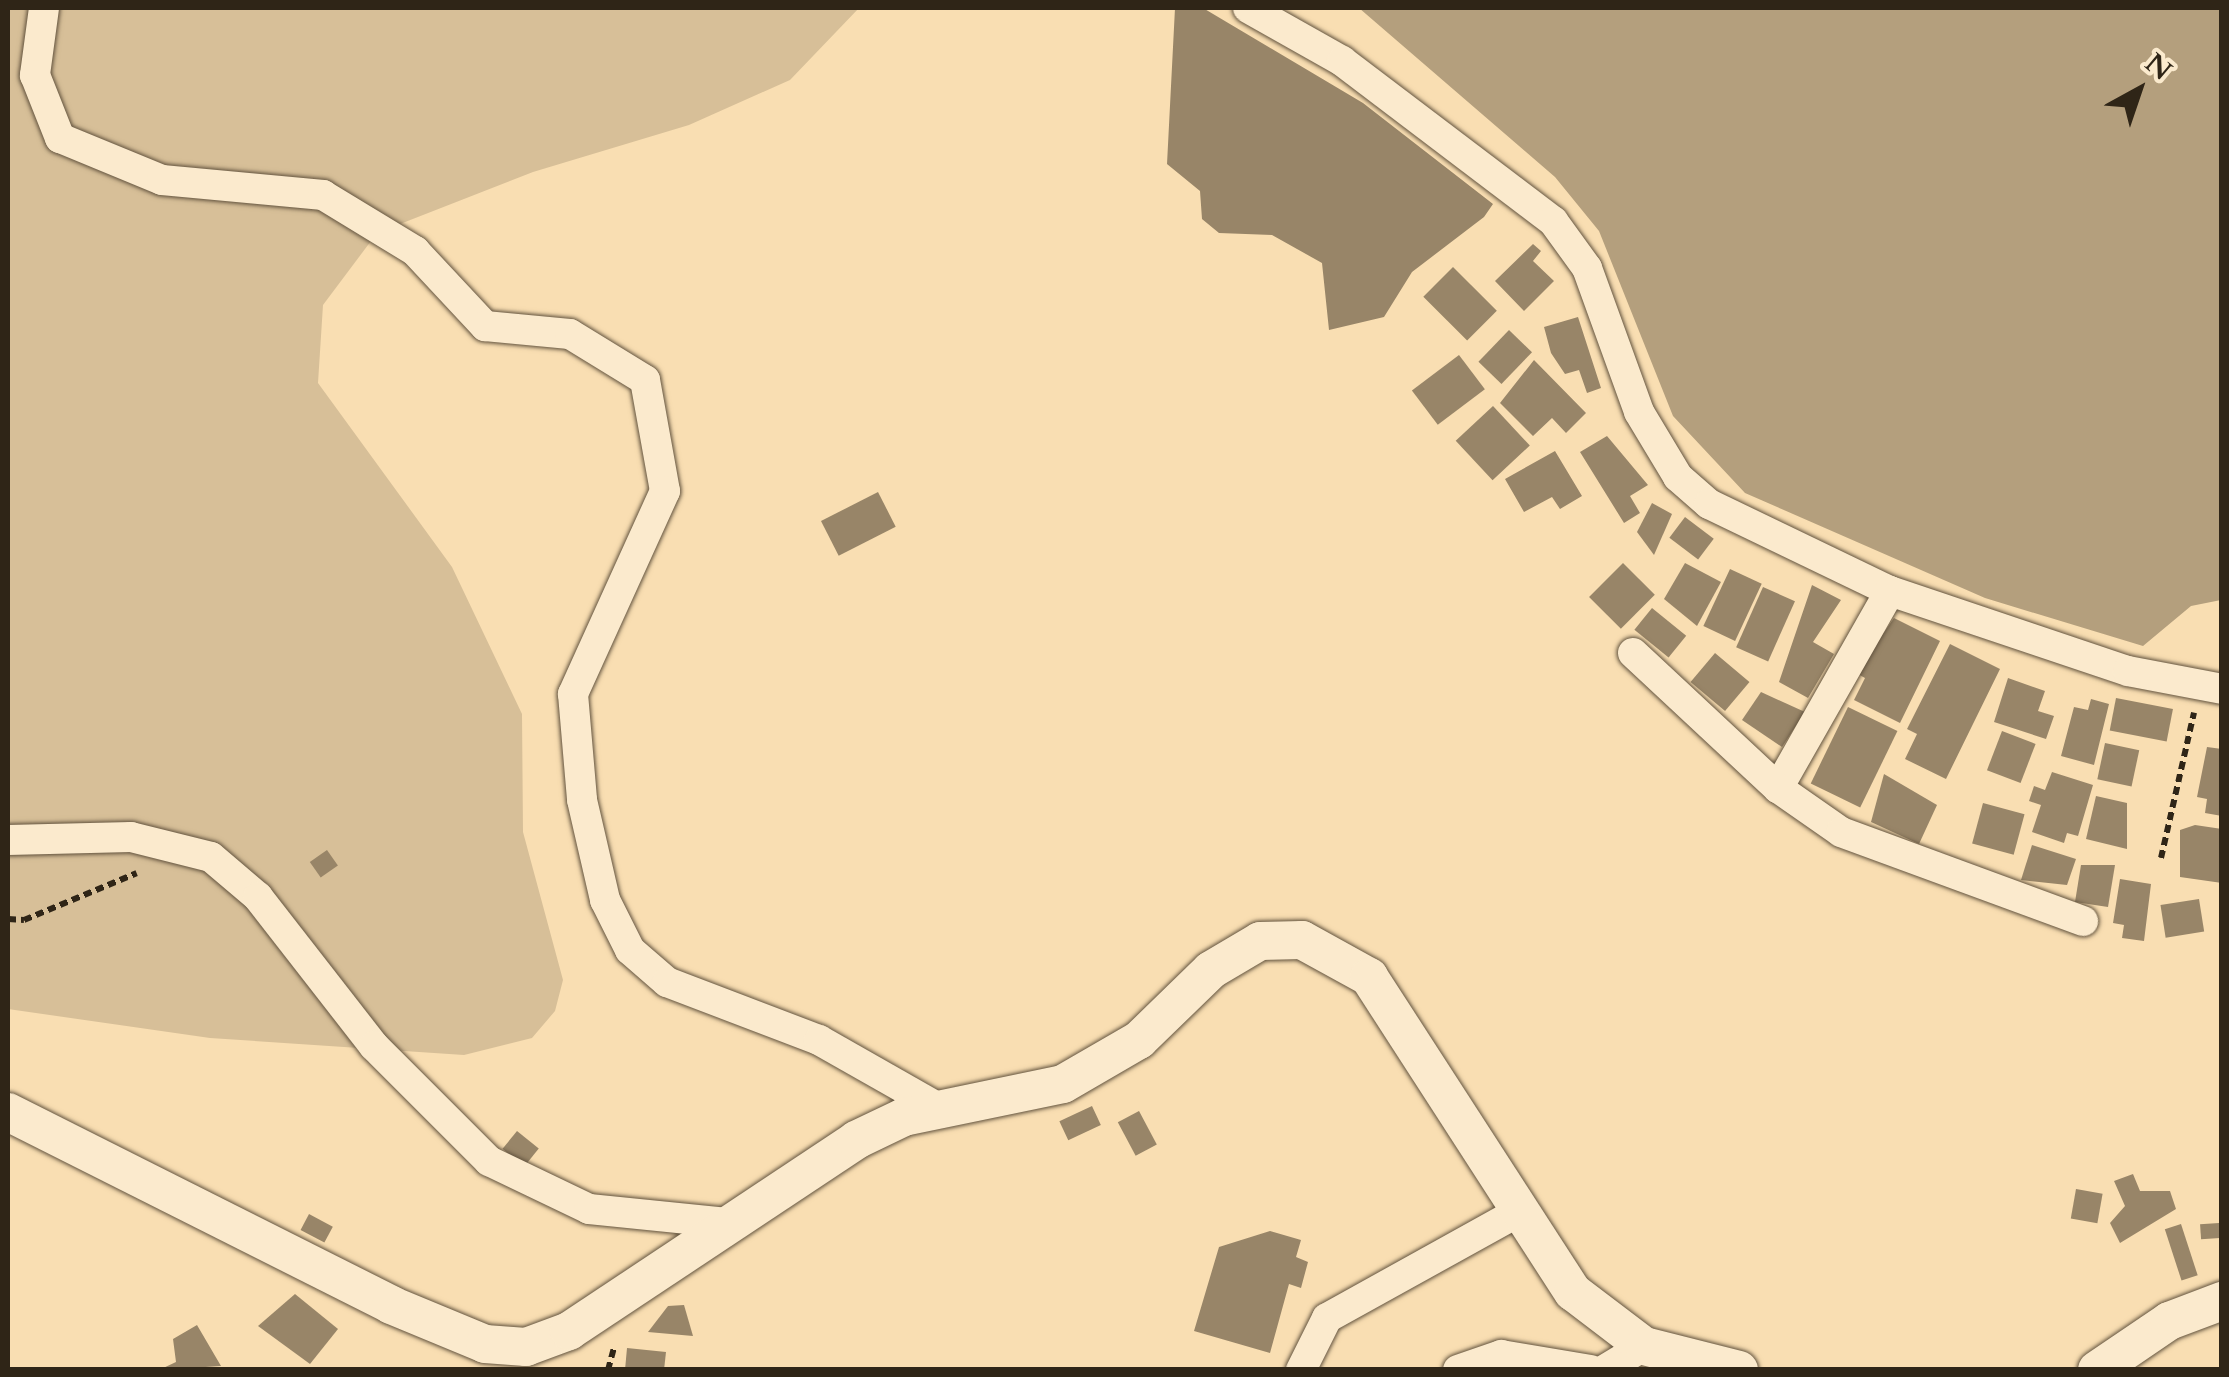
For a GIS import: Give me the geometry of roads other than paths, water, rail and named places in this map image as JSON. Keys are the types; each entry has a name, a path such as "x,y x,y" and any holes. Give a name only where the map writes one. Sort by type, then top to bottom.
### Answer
{"street":[{"path":"44,8 35,75 60,138 162,180 323,195 415,251 484,326 570,334 645,380 665,492 573,694 582,800 605,900 630,950 668,982 819,1040 942,1110"},
{"path":"1248,8 1342,61 1553,221 1587,268 1638,412 1678,477 1746,524 1890,590 2211,687"},
{"path":"1778,788 1890,590"},
{"path":"1633,653 1778,788 1841,832 2084,921"},
{"path":"8,840 131,837 211,857 258,897 374,1046 488,1160 589,1209 727,1223"},
{"path":"8,1112 391,1304 506,1348 569,1331 856,1140 942,1110 1063,1084 1139,1040 1212,970 1260,941 1302,940 1369,977 1572,1292 1644,1346 1739,1370"},
{"path":"1301,1370 1327,1318 1520,1211"},
{"path":"2097,1370 2169,1321 2222,1301"},
{"path":"1604,1370 1630,1362 1644,1346"},
{"path":"1458,1370 1501,1356 1590,1370"}]}
